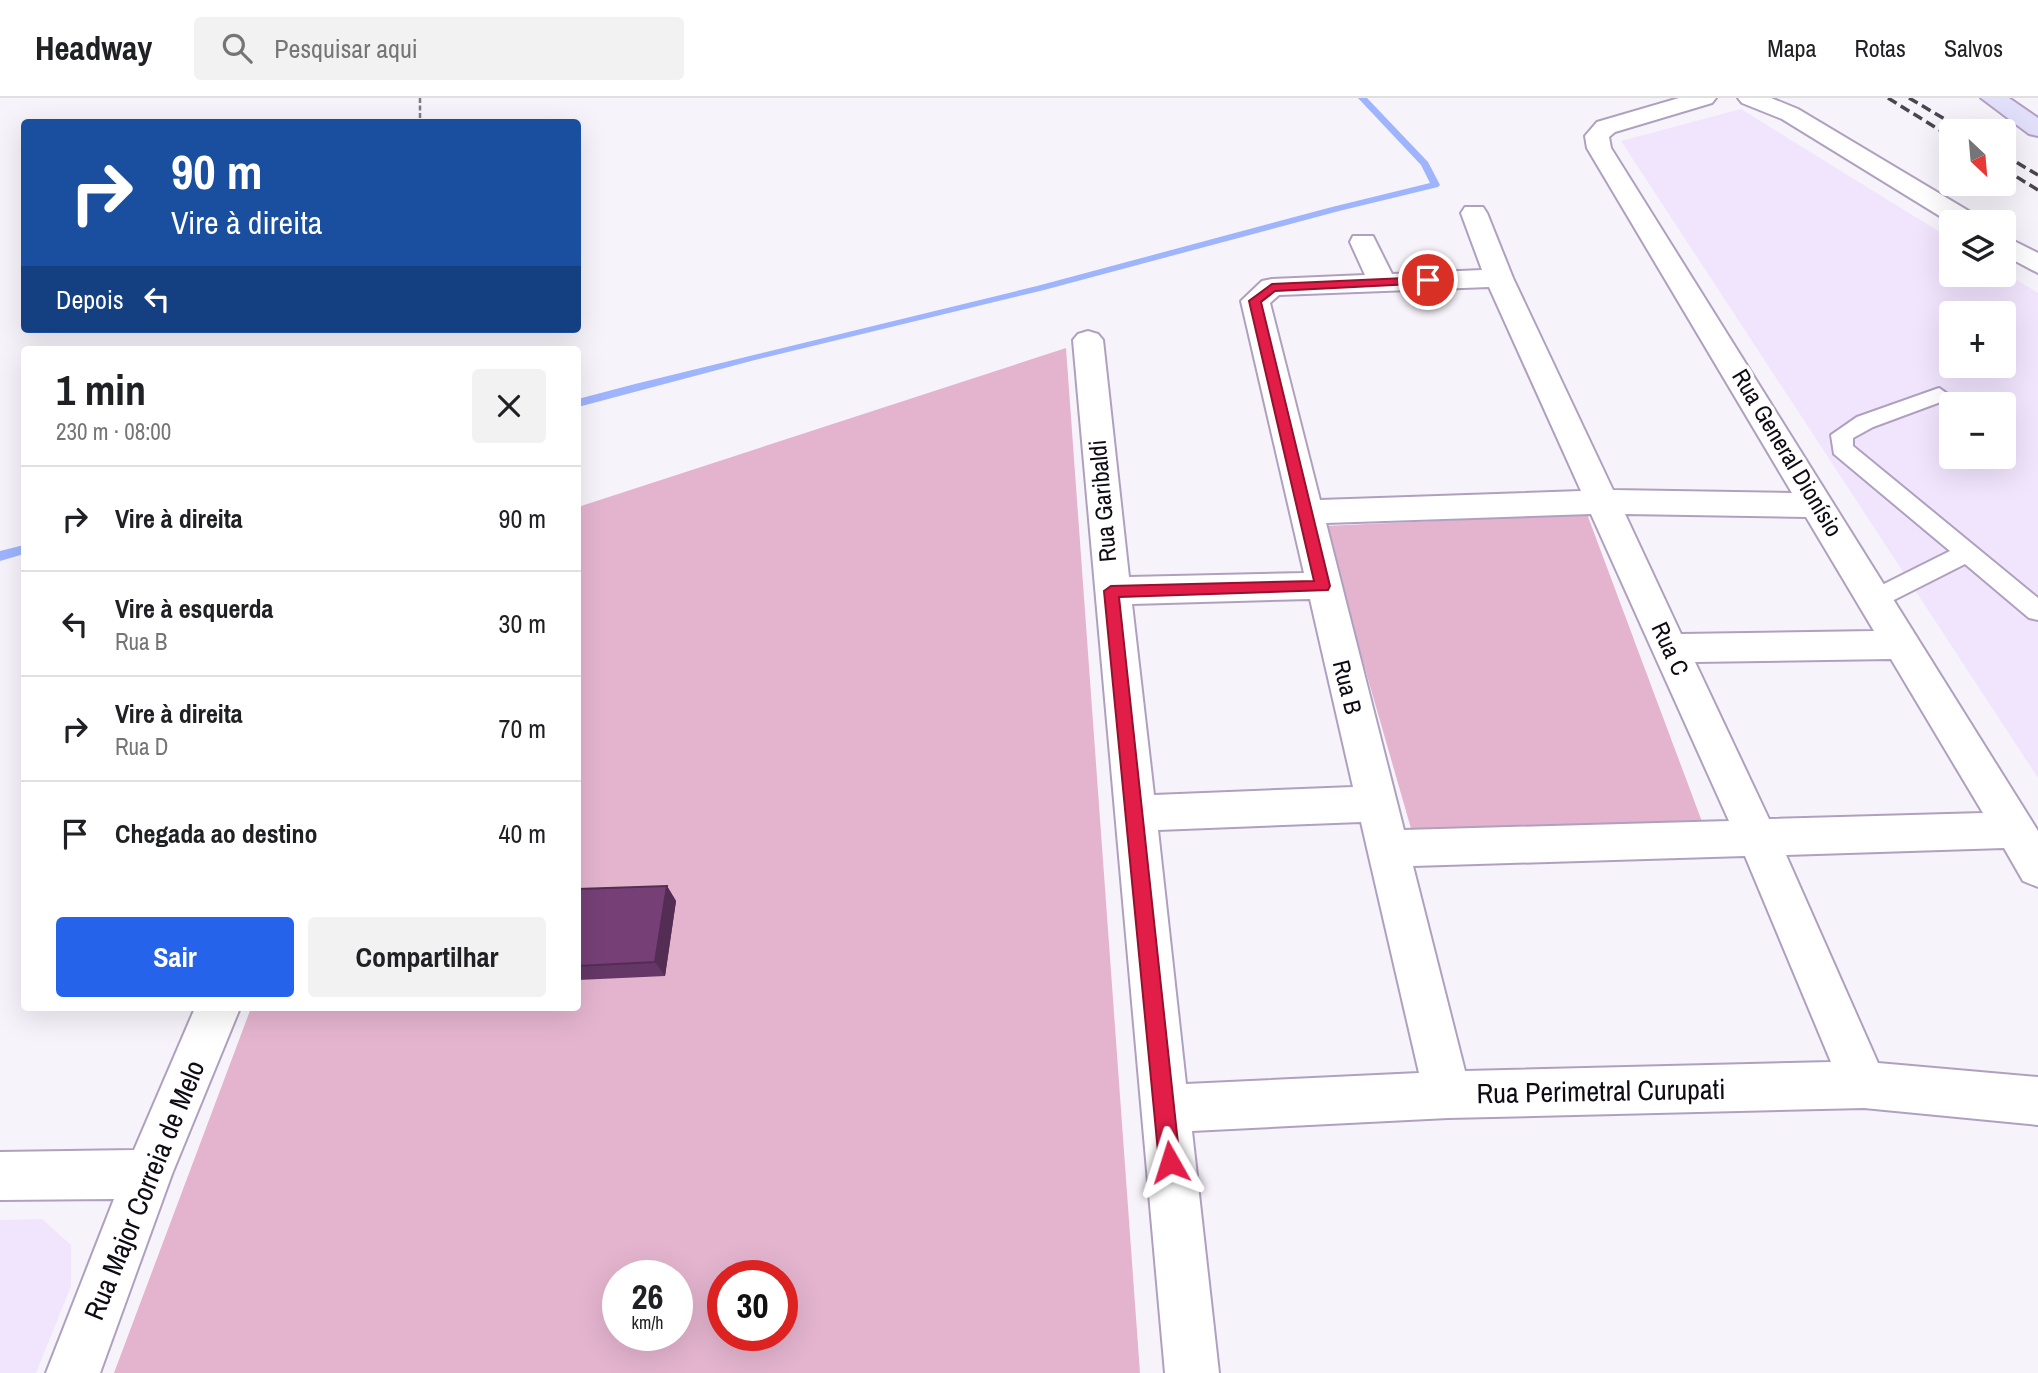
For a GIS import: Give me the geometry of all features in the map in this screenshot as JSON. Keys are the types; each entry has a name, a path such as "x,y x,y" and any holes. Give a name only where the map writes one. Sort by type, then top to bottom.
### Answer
{"main road":[{"path":"1993,98 2038,129"}],"street":[{"name":"Rua General Dionísio","path":"1704,98 1606,127 1597,136 1600,148 2038,868"},
{"path":"1750,98 1790,114 1948,210"},
{"name":"Rua C","path":"1474,213 1499,278 1758,839 1864,1086"},
{"path":"1363,242 1382,282 1499,278"},
{"path":"2016,251 2038,265"},
{"name":"Rua B","path":"1382,282 1272,287 1255,301 1304,512 1448,1095"},
{"name":"Rua Garibaldi","path":"1088,340 1111,591 1192,1373"},
{"path":"1304,512 1603,502 1818,505"},
{"path":"1111,591 1323,586"},
{"path":"1670,649 1903,645"},
{"path":"1134,813 1376,804"},
{"path":"1386,849 2015,830"},
{"name":"Rua Major Correia de Melo","path":"73,1373 148,1174 217,1011"},
{"name":"Rua Perimetral Curupati","path":"1164,1109 1448,1095 1864,1086 2038,1101"},
{"path":"0,1176 148,1174"}],"lane":[{"path":"1939,396 1865,422 1842,435 1842,449 2038,611"},
{"path":"1875,599 1967,553"}],"path":[{"path":"420,98 420,119"}],"shaded area":[{"path":"1741,109 1939,232 1939,287 2016,287 2016,279 2038,293 2038,778 1621,141"},
{"path":"1066,348 1140,1373 114,1373 250,1011 581,1011 581,506"},
{"path":"1587,514 1704,827 1412,832 1324,526"},
{"path":"42,1219 71,1245 71,1286 36,1373 0,1373 0,1220"}],"building":[{"path":"667,886 655,962 581,966 581,889"}],"waterway":[{"path":"581,402 1040,288 1435,185 1425,164 1362,98"},
{"path":"0,556 21,551"}],"railway":[{"path":"1888,98 1939,130"},
{"path":"1909,98 1945,119"},
{"path":"2016,162 2038,175"},
{"path":"2016,176 2038,190"}],"route":[{"path":"1170,1162 1111,591 1323,586 1255,301 1272,287 1428,280"}]}
